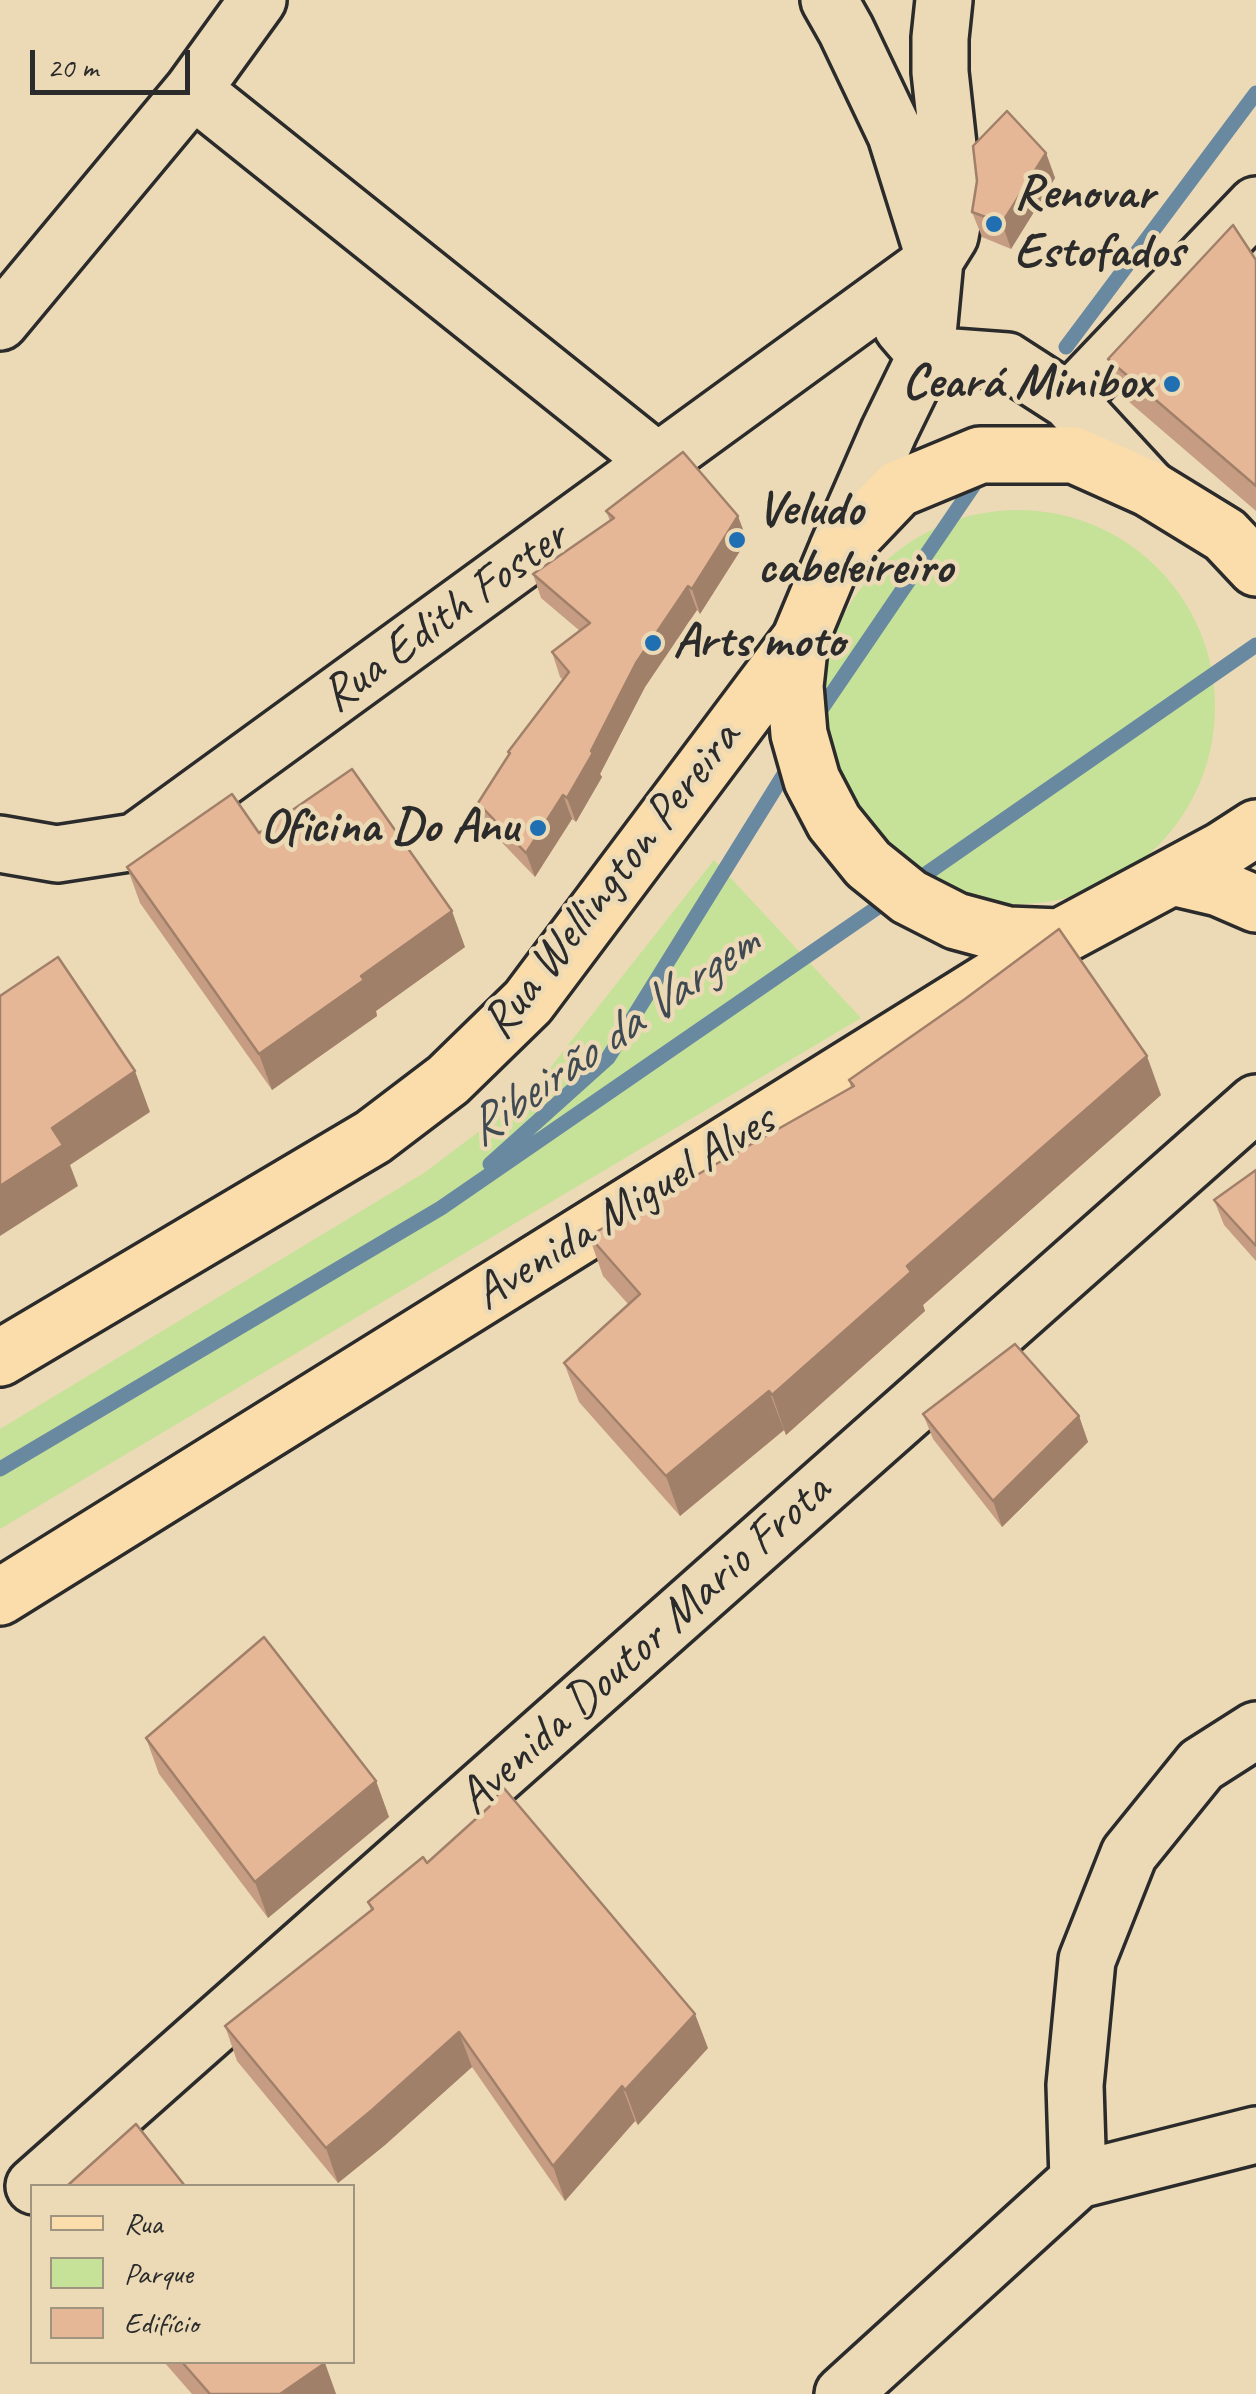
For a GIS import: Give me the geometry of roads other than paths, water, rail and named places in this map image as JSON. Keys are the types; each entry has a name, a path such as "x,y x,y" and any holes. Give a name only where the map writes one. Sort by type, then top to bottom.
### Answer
{"main road":[{"path":"1060,936 1008,934 956,920 909,897 868,864 834,822 812,780 799,734 796,686 800,640 835,555 898,489 980,455 1074,455 1150,489 1247,557"},
{"name":"Rua Wellington Pereira","path":"0,1358 374,1138 448,1080 528,1002 800,640"},
{"path":"1245,843 1248,816 1256,800"},
{"name":"Avenida Miguel Alves","path":"0,1598 1060,936 1172,876 1245,843"},
{"path":"1172,876 1219,888 1256,904"}],"street":[{"path":"0,322 193,90 258,0"},
{"path":"829,0 896,135 935,260 926,356 888,431 835,555"},
{"path":"935,260 950,236 955,209 940,72 944,0"},
{"path":"193,90 658,462"},
{"path":"1069,401 1256,205"},
{"name":"Rua Edith Foster","path":"0,844 57,854 135,842 935,260"},
{"path":"865,311 893,317 926,356 1007,361 1069,401 1150,489"},
{"name":"Avenida Doutor Mario Frota","path":"36,2184 1256,1102"},
{"path":"1078,2180 1075,2085 1086,1960 1129,1854 1200,1765 1256,1730"},
{"path":"843,2394 1078,2180 1256,2136"},
{"name":"Avenida Doutor Mario Frota","path":"0,2217 30,2190"}],"waterway":[{"path":"1066,347 1256,93"},
{"path":"818,714 982,473"},
{"name":"Ribeirão da Vargem","path":"910,885 1256,645"},
{"path":"490,1164 608,1058 783,776"},
{"name":"Ribeirão da Vargem","path":"0,1469 441,1208 891,898"}],"place":[{"name":"Renovar Estofados","path":"994,224"},
{"name":"Ceará Minibox","path":"1172,384"},
{"name":"Veludo cabeleireiro","path":"737,540"},
{"name":"Arts moto","path":"653,643"},
{"name":"Oficina Do Anu","path":"538,828"}]}
